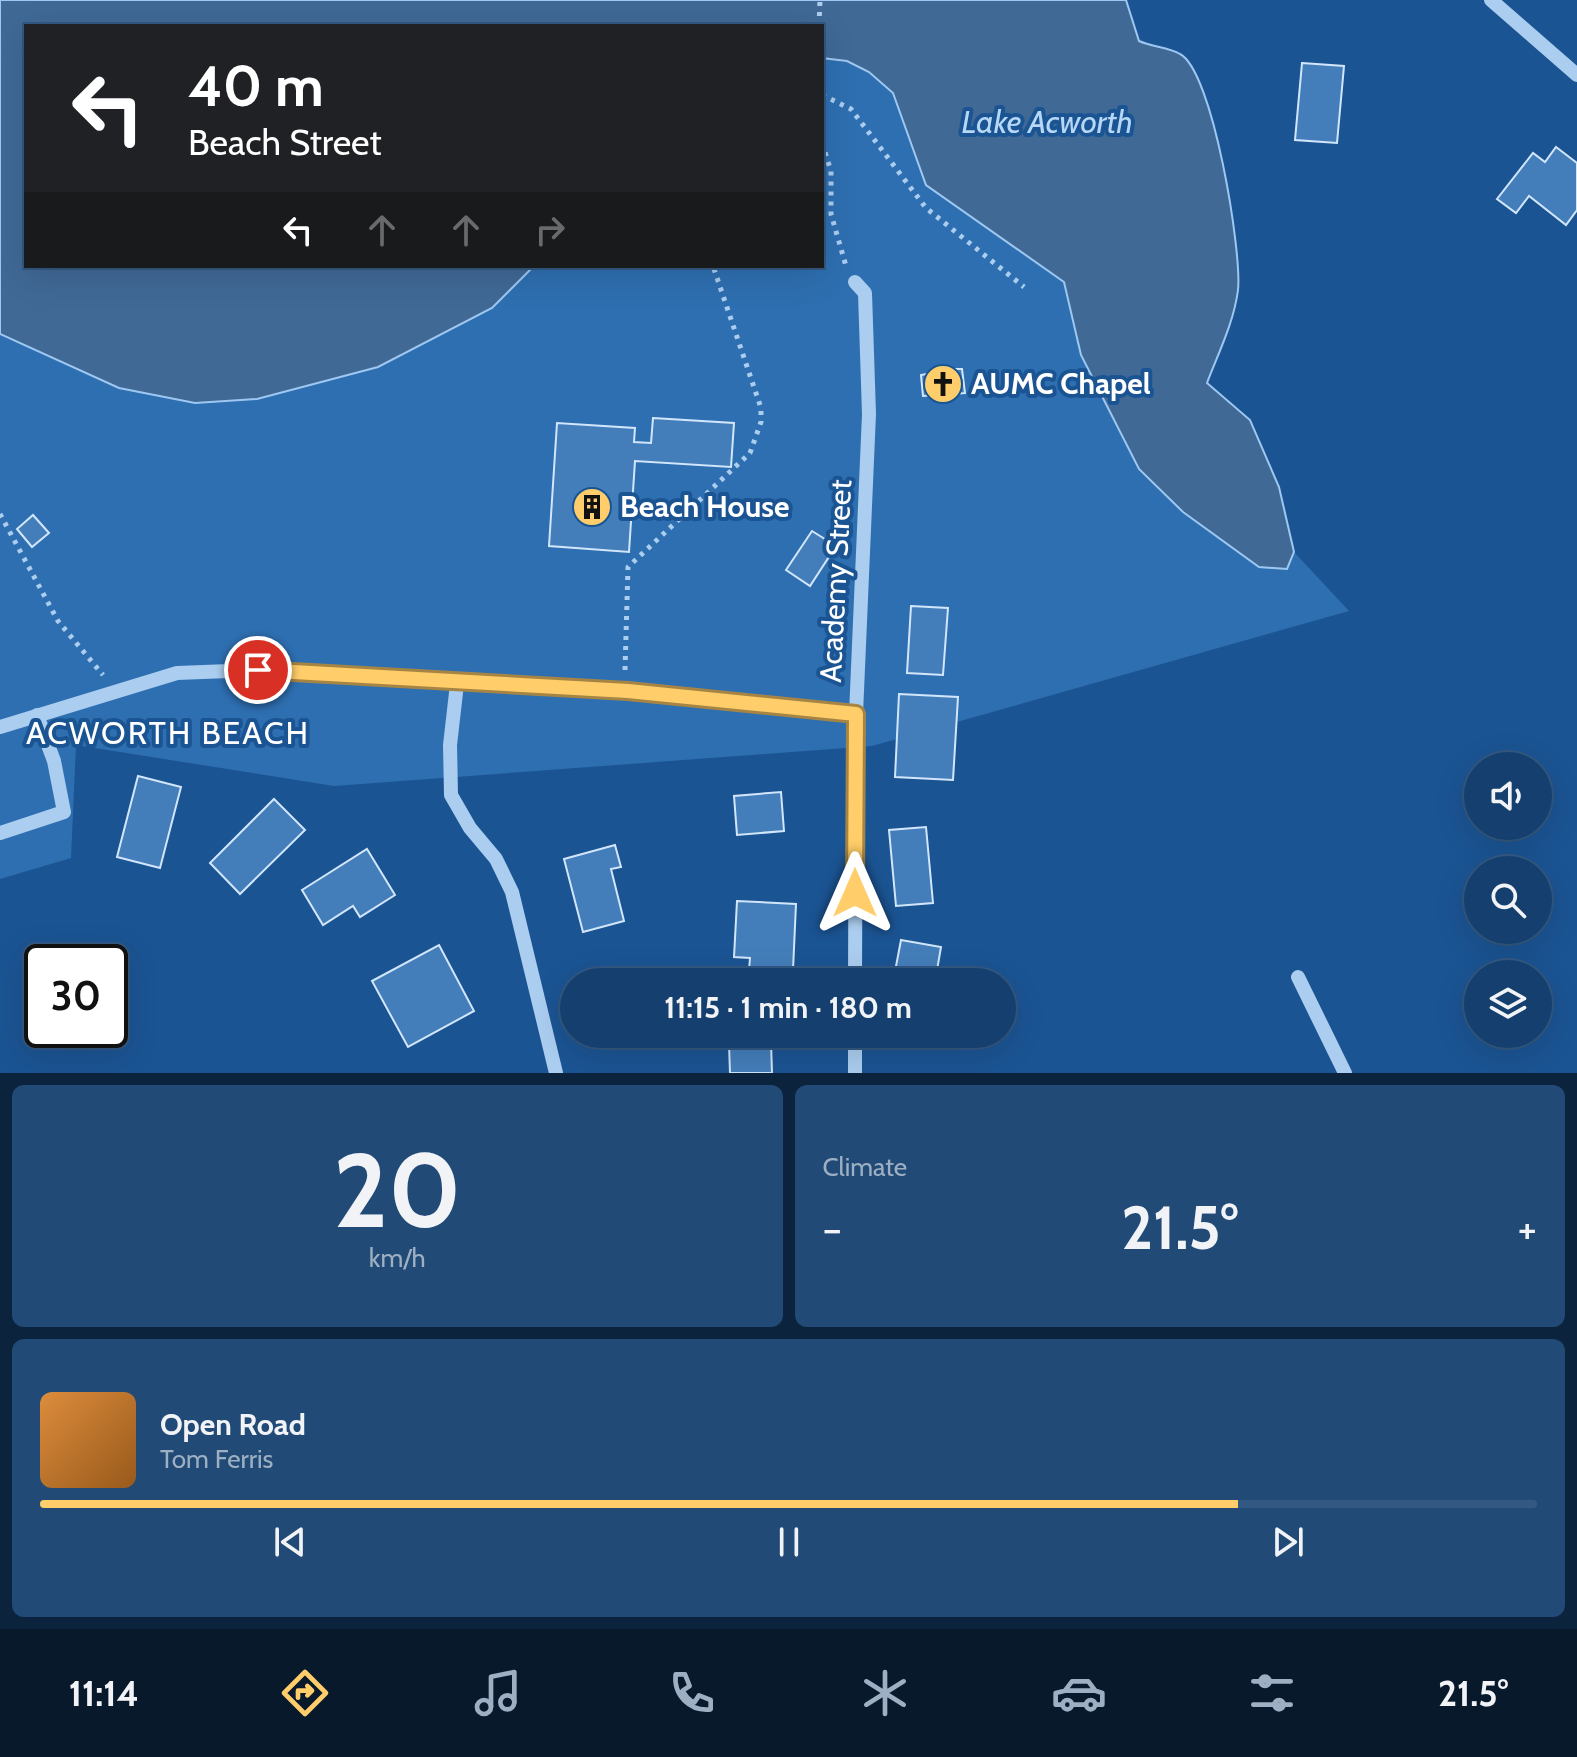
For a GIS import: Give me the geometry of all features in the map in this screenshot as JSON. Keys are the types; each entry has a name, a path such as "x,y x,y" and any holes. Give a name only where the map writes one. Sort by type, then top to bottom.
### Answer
{"street":[{"path":"1491,0 1577,75"},
{"name":"Academy Street","path":"855,282 865,293 869,414 856,714 855,968"},
{"path":"0,727 112,690 177,673 258,670 457,684 628,691 856,714"},
{"path":"457,684 450,745 451,795 470,828 496,859 512,892 556,1073"},
{"path":"0,833 64,812 54,761 37,715"},
{"path":"1298,977 1345,1073"},
{"path":"855,1048 855,1073"}],"path":[{"path":"819,24 820,0"},
{"path":"824,96 841,102 857,115 926,208 1024,287"},
{"path":"824,149 831,171 830,197 847,269 855,282"},
{"path":"824,195 830,197"},
{"path":"628,691 623,654 628,567 750,453 761,422 761,408 714,268"},
{"path":"0,514 58,621 94,660 112,690"}],"shaded area":[{"path":"824,58 847,61 869,72 893,93 926,185 1064,282 1081,355 1287,569 1294,552 1349,611 872,746 334,786 76,745 71,858 0,879 0,334 8,339 257,399 378,367 492,308 532,268 824,268"}],"water":[{"name":"Lake Acworth","path":"0,0 1126,0 1139,41 1180,54 1192,67 1204,93 1223,164 1238,270 1236,302 1207,383 1250,420 1279,487 1294,552 1287,569 1259,567 1183,512 1139,469 1081,355 1064,282 926,185 893,93 869,72 847,61 824,58 824,24 24,24 24,268 532,268 492,308 378,367 257,399 195,403 119,388 0,334"}],"building":[{"path":"1302,63 1344,66 1337,143 1295,140"},
{"path":"1556,147 1577,163 1577,210 1566,225 1529,196 1516,213 1497,199 1533,153 1545,162"},
{"name":"AUMC Chapel","path":"962,369 965,393 923,396 921,375"},
{"name":"Beach House","path":"653,418 734,423 731,467 635,461 629,552 549,546 557,423 635,428 634,442 651,443"},
{"path":"33,515 49,533 32,547 17,529"},
{"path":"812,531 836,546 810,586 786,570"},
{"path":"911,606 948,608 943,675 907,673"},
{"path":"899,694 958,697 953,780 895,777"},
{"path":"138,776 181,787 160,868 117,857"},
{"path":"781,792 784,831 737,835 734,796"},
{"path":"274,799 305,830 240,894 210,863"},
{"path":"926,827 933,903 896,906 889,830"},
{"path":"615,845 621,867 611,869 624,921 583,932 564,859"},
{"path":"367,849 395,895 360,917 353,906 323,925 302,890"},
{"path":"737,901 796,904 793,968 749,968 750,958 734,957"},
{"path":"901,940 941,947 937,968 896,968"},
{"path":"439,945 474,1011 408,1047 372,981"},
{"path":"729,1048 771,1048 772,1073 730,1073"}],"place":[{"name":"AUMC Chapel","path":"943,384"},
{"name":"Beach House","path":"592,507"}],"district":[{"name":"ACWORTH BEACH","path":"168,733"}],"route":[{"path":"258,670 457,684 628,691 856,714 855,893"}]}
